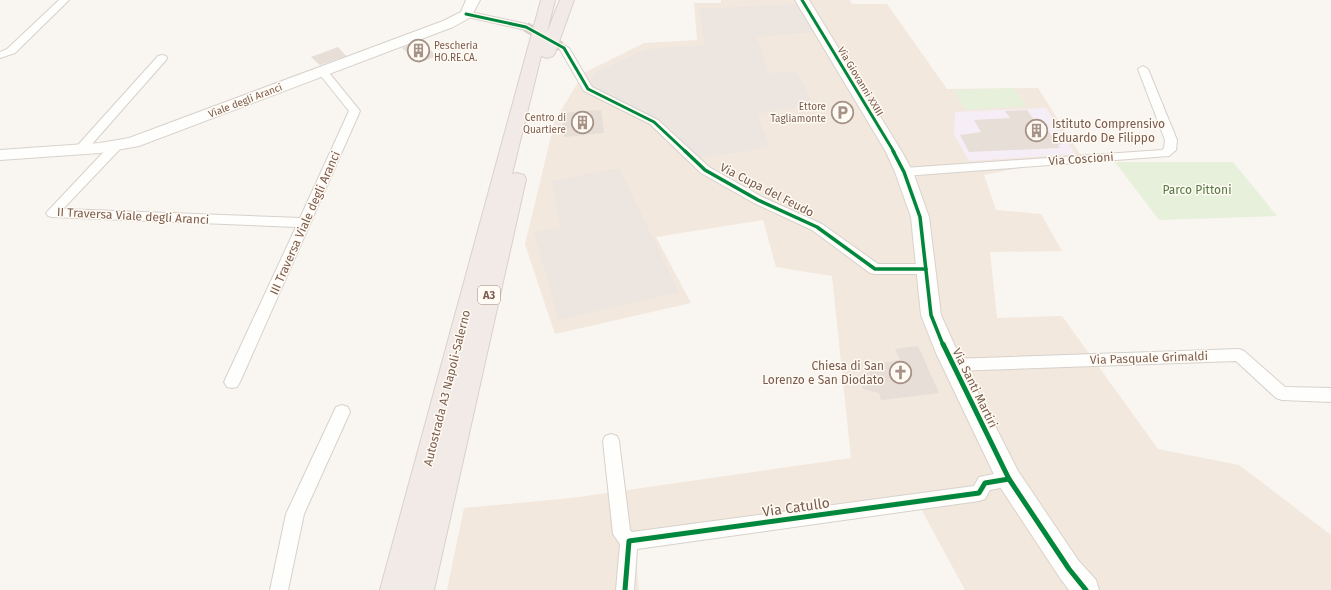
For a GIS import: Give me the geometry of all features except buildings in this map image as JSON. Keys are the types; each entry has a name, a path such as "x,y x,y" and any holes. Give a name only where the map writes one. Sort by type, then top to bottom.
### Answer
{"highway":[{"name":"Autostrada A3 Napoli-Salerno","path":"395,590 548,0"},
{"name":"Autostrada A3 Napoli-Salerno","path":"419,590 556,51 559,0"},
{"path":"556,51 567,0"}],"street":[{"path":"0,55 11,51 63,0"},
{"path":"473,0 466,14 526,27"},
{"name":"Via Giovanni XXIII","path":"802,0 894,152 904,172"},
{"name":"Viale degli Aranci","path":"0,155 29,151 116,146 133,142 448,24 466,14"},
{"name":"Via Cupa del Feudo","path":"556,51 588,89 654,122 705,170 758,200 817,227 875,269 926,269"},
{"path":"80,149 162,58"},
{"name":"Via Coscioni","path":"904,172 1165,154 1170,150 1171,140 1143,69"},
{"name":"III Traversa Viale degli Aranci","path":"232,382 355,112 322,70"},
{"name":"II Traversa Viale degli Aranci","path":"116,146 52,213 305,223"},
{"name":"Via Santi Martiri","path":"904,172 920,217 931,315 952,365 1009,479 1069,569 1086,590"},
{"name":"Via Pasquale Grimaldi","path":"952,365 1239,355 1282,392 1331,395"},
{"path":"279,590 295,514 342,412"},
{"path":"611,441 622,534 629,541 625,590"},
{"name":"Via Catullo","path":"629,541 978,493 985,483 1009,479"}],"shaded area":[{"path":"721,0 850,0 852,4 887,4 947,89 1038,88 1081,156 984,175 996,210 1041,214 1062,251 990,252 997,318 1062,316 1158,449 1239,465 1331,535 1331,590 965,590 921,509 635,549 639,590 447,590 464,508 572,498 851,458 832,276 776,267 763,220 656,237 691,303 555,334 525,244 555,120 584,73 644,43 697,40 694,3 721,3"},
{"path":"798,4 814,32 757,37 768,73 797,71 813,104 757,114 769,146 750,151 697,158 670,127 589,85 596,72 647,49 705,45 699,9"},
{"path":"1046,108 1075,154 969,161 954,134 955,112"},
{"path":"619,168 679,292 559,320 534,232 560,228 552,181"}],"green space":[{"path":"1014,88 1027,106 965,110 954,90"},
{"name":"Parco Pittoni","path":"1115,162 1233,162 1277,216 1159,220"}],"tunnel":[{"path":"526,27 564,48"}],"cycle path":[{"path":"802,0 894,152 904,172 920,217 931,315 947,353 1009,479 1069,569 1086,590"},
{"path":"466,14 526,27 564,48 588,89 654,122 705,170 758,200 817,227 875,269 926,269"},
{"path":"625,590 629,541 979,493 985,483 1009,479"}],"place":[{"name":"Pescheria HO.RE.CA.","path":"419,51"},
{"name":"Ettore Tagliamonte","path":"842,112"},
{"name":"Centro di Quartiere","path":"582,123"},
{"name":"Istituto Comprensivo Eduardo De Filippo","path":"1036,131"},
{"name":"Chiesa di San Lorenzo e San Diodato","path":"900,373"}]}
